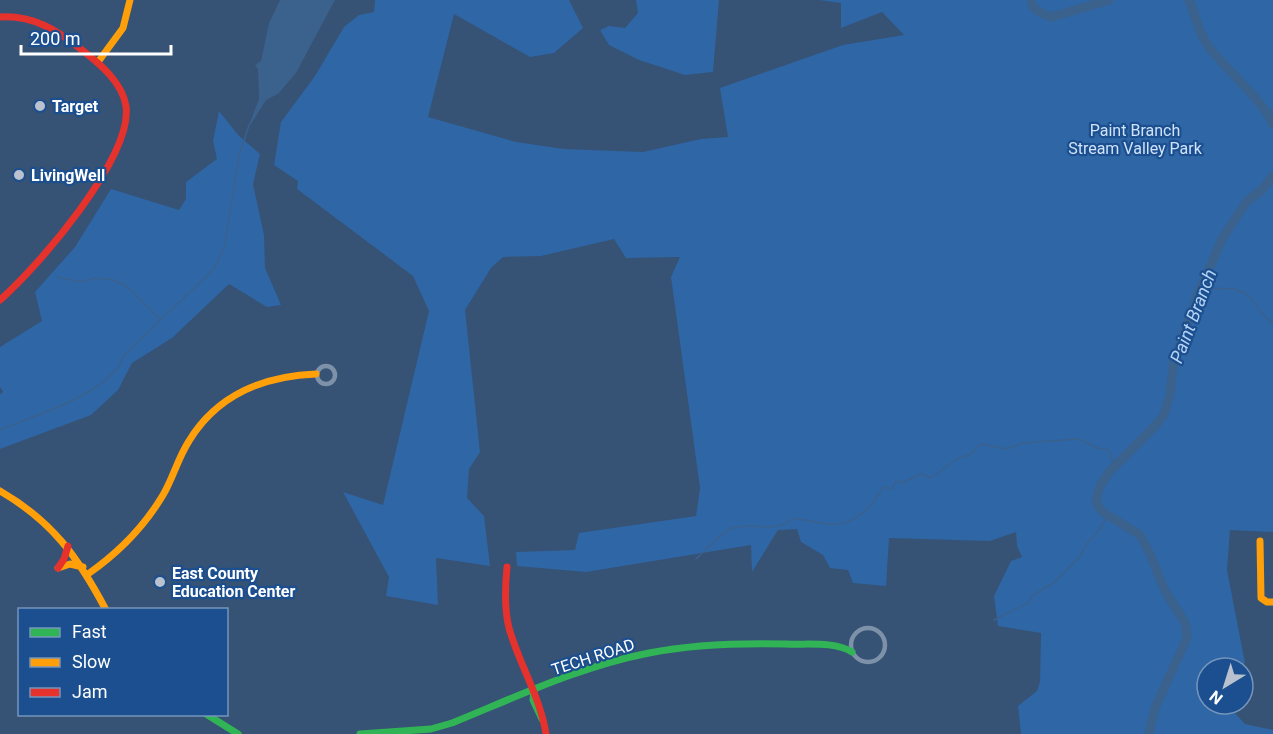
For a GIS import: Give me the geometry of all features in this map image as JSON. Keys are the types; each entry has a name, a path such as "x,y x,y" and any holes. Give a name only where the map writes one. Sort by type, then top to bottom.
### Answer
{"street":[{"path":"98,62 123,28 130,0"},
{"path":"0,17 19,16 45,24 98,62 114,79 123,96 127,115 123,138 116,153 59,240 36,266 0,300"},
{"path":"327,366 332,368 335,376 331,384 325,385 318,380 316,374 319,369 327,366"},
{"path":"88,574 118,551 150,514 164,492 189,441 215,409 246,387 261,381 299,374 316,374"},
{"path":"0,491 25,505 68,546 88,574 105,608"},
{"path":"1260,541 1261,598 1267,602 1273,602"},
{"path":"68,546 58,568 70,564 83,567"},
{"path":"507,567 505,599 509,627 534,691 533,700 544,720 546,734"},
{"path":"869,628 881,633 886,646 882,656 873,662 860,661 842,646 852,638 858,631 869,628"},
{"path":"852,638 852,652"},
{"name":"TECH ROAD","path":"360,734 430,729 452,723 607,664 676,648 716,645 842,646"},
{"path":"209,716 238,734"}],"green space":[{"name":"Paint Branch Stream Valley Park","path":"375,0 569,0 583,28 554,53 530,57 454,14 428,117 516,142 564,149 643,152 701,139 728,137 720,88 843,45 904,35 882,12 841,28 841,3 819,0 1273,0 1273,532 1230,530 1227,570 1244,656 1195,656 1195,716 1238,716 1245,724 1273,730 1273,734 1021,734 1018,706 1037,691 1040,682 1041,633 998,626 994,596 1011,561 1022,557 1017,546 1016,532 990,541 889,538 886,586 853,583 848,570 830,568 823,555 801,542 797,529 778,530 752,572 751,545 586,572 517,566 516,552 575,550 579,533 696,516 700,488 671,277 680,257 626,258 614,239 541,256 503,257 491,268 465,310 480,452 469,469 467,498 484,516 490,566 436,558 438,605 386,596 389,577 343,492 383,505 429,311 413,276 297,189 298,181 274,165 281,122 315,76 344,27 359,15 374,12"},
{"path":"636,0 719,0 713,72 685,75 639,60 609,45 600,30 609,26 625,28 638,13"},
{"path":"219,111 239,136 260,154 253,184 264,235 265,268 281,305 267,307 229,284 172,338 132,363 118,390 91,415 0,449 0,394 3,392 0,387 0,347 42,321 35,292 75,247 111,189 179,210 186,199 186,182 217,159 213,141"}],"shaded area":[{"path":"280,0 335,0 296,73 278,94 266,100 249,125 259,99 258,69 255,65 261,61 269,23"}],"waterway":[{"name":"Paint Branch","path":"1031,0 1036,9 1052,17 1109,0"},
{"name":"Paint Branch","path":"1189,0 1205,42 1260,104 1273,124"},
{"name":"Paint Branch","path":"1265,111 1273,110"},
{"path":"0,430 61,406 104,381 117,368 125,354 214,269 224,248 239,156 249,125"},
{"name":"Paint Branch","path":"1149,734 1155,708 1186,640 1185,623 1165,591 1140,535 1104,513 1096,499 1100,486 1110,471 1164,414 1170,395 1174,360 1200,289 1223,237 1247,201 1262,190 1273,176"},
{"path":"57,277 81,282 95,278 114,280 128,287 160,319"},
{"path":"1200,289 1230,289 1244,292 1264,317 1273,323"},
{"path":"696,559 718,537 728,530 741,526 779,526 793,518 824,524 841,524 850,521 869,507 884,487 892,489 896,481 902,483 921,474 931,478 957,459 971,454 981,444 1007,449 1022,443 1079,439 1100,449 1107,449 1116,465"},
{"path":"994,620 1028,603 1032,596 1056,581 1081,555 1087,543 1108,516"}],"traffic: fast":[{"path":"360,734 431,729 452,723 574,674 624,659 666,650 734,644 811,644 837,646 852,652"},
{"path":"534,691 533,700 542,719"},
{"path":"209,716 238,734"}],"traffic: slow":[{"path":"98,62 123,28 130,0"},
{"path":"88,574 120,548 156,507 189,441 213,411 228,400 260,384 316,374"},
{"path":"0,491 35,515 62,542 85,573 105,608"},
{"path":"1260,541 1261,598 1267,602 1273,602"},
{"path":"58,568 70,564 83,567"}],"traffic: jam":[{"path":"0,17 34,21 63,36 89,55 109,74 120,89 126,106 124,128 115,153 99,181 58,238 0,300"},
{"path":"58,568 68,546"},
{"path":"507,567 505,598 509,628 539,706 546,734"}],"place":[{"name":"Target","path":"40,106"},
{"name":"LivingWell","path":"19,175"},
{"name":"East County Education Center","path":"160,582"}]}
